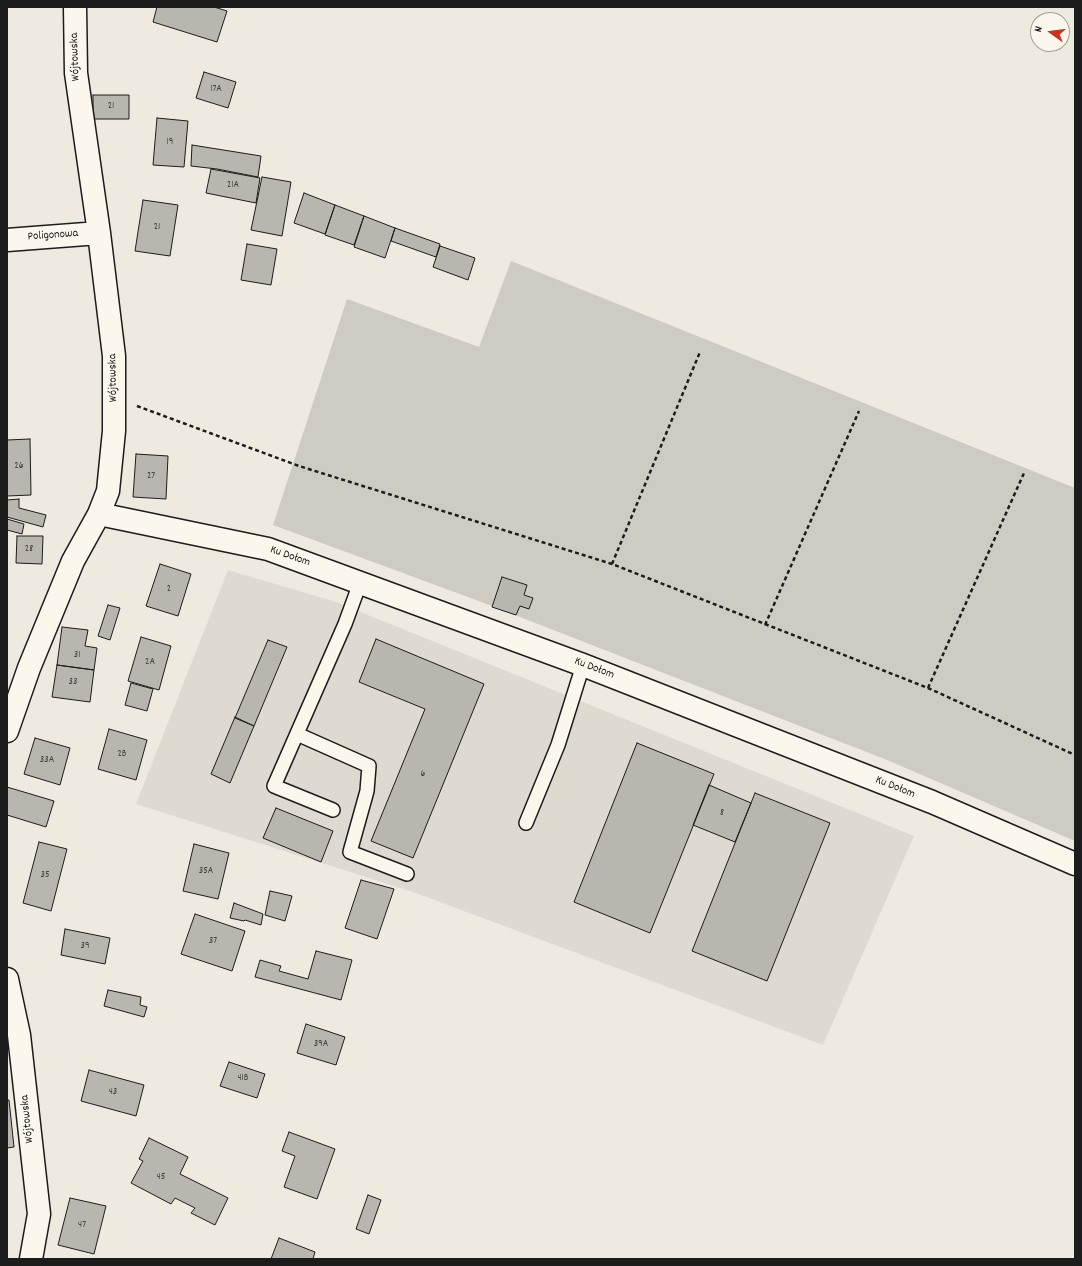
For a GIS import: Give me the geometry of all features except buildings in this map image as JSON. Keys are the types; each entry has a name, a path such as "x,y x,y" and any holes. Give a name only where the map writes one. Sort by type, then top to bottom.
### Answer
{"street":[{"name":"Wójtowska","path":"7,731 29,668 73,561 100,514 108,491 114,431 114,356 99,233 76,74 75,7"},
{"name":"Poligonowa","path":"7,240 99,233"},
{"name":"Ku Dołom","path":"100,514 268,549 583,664 932,802 1075,864"},
{"name":"Wójtowska","path":"7,979 20,1035 39,1214 31,1259"}],"lane":[{"path":"333,810 274,786 345,624 360,583"},
{"path":"526,823 558,745 583,664"},
{"path":"297,734 369,766 367,791 350,852 407,874"}],"path":[{"path":"612,564 700,352"},
{"path":"114,397 299,466 612,564 928,688 1075,755"},
{"path":"765,625 859,411"},
{"path":"928,688 1024,473"}],"shaded area":[{"path":"511,261 1075,488 1075,841 887,760 484,603 273,525 347,299 479,347"},
{"path":"228,570 336,602 914,836 823,1045 413,892 136,804"}]}
